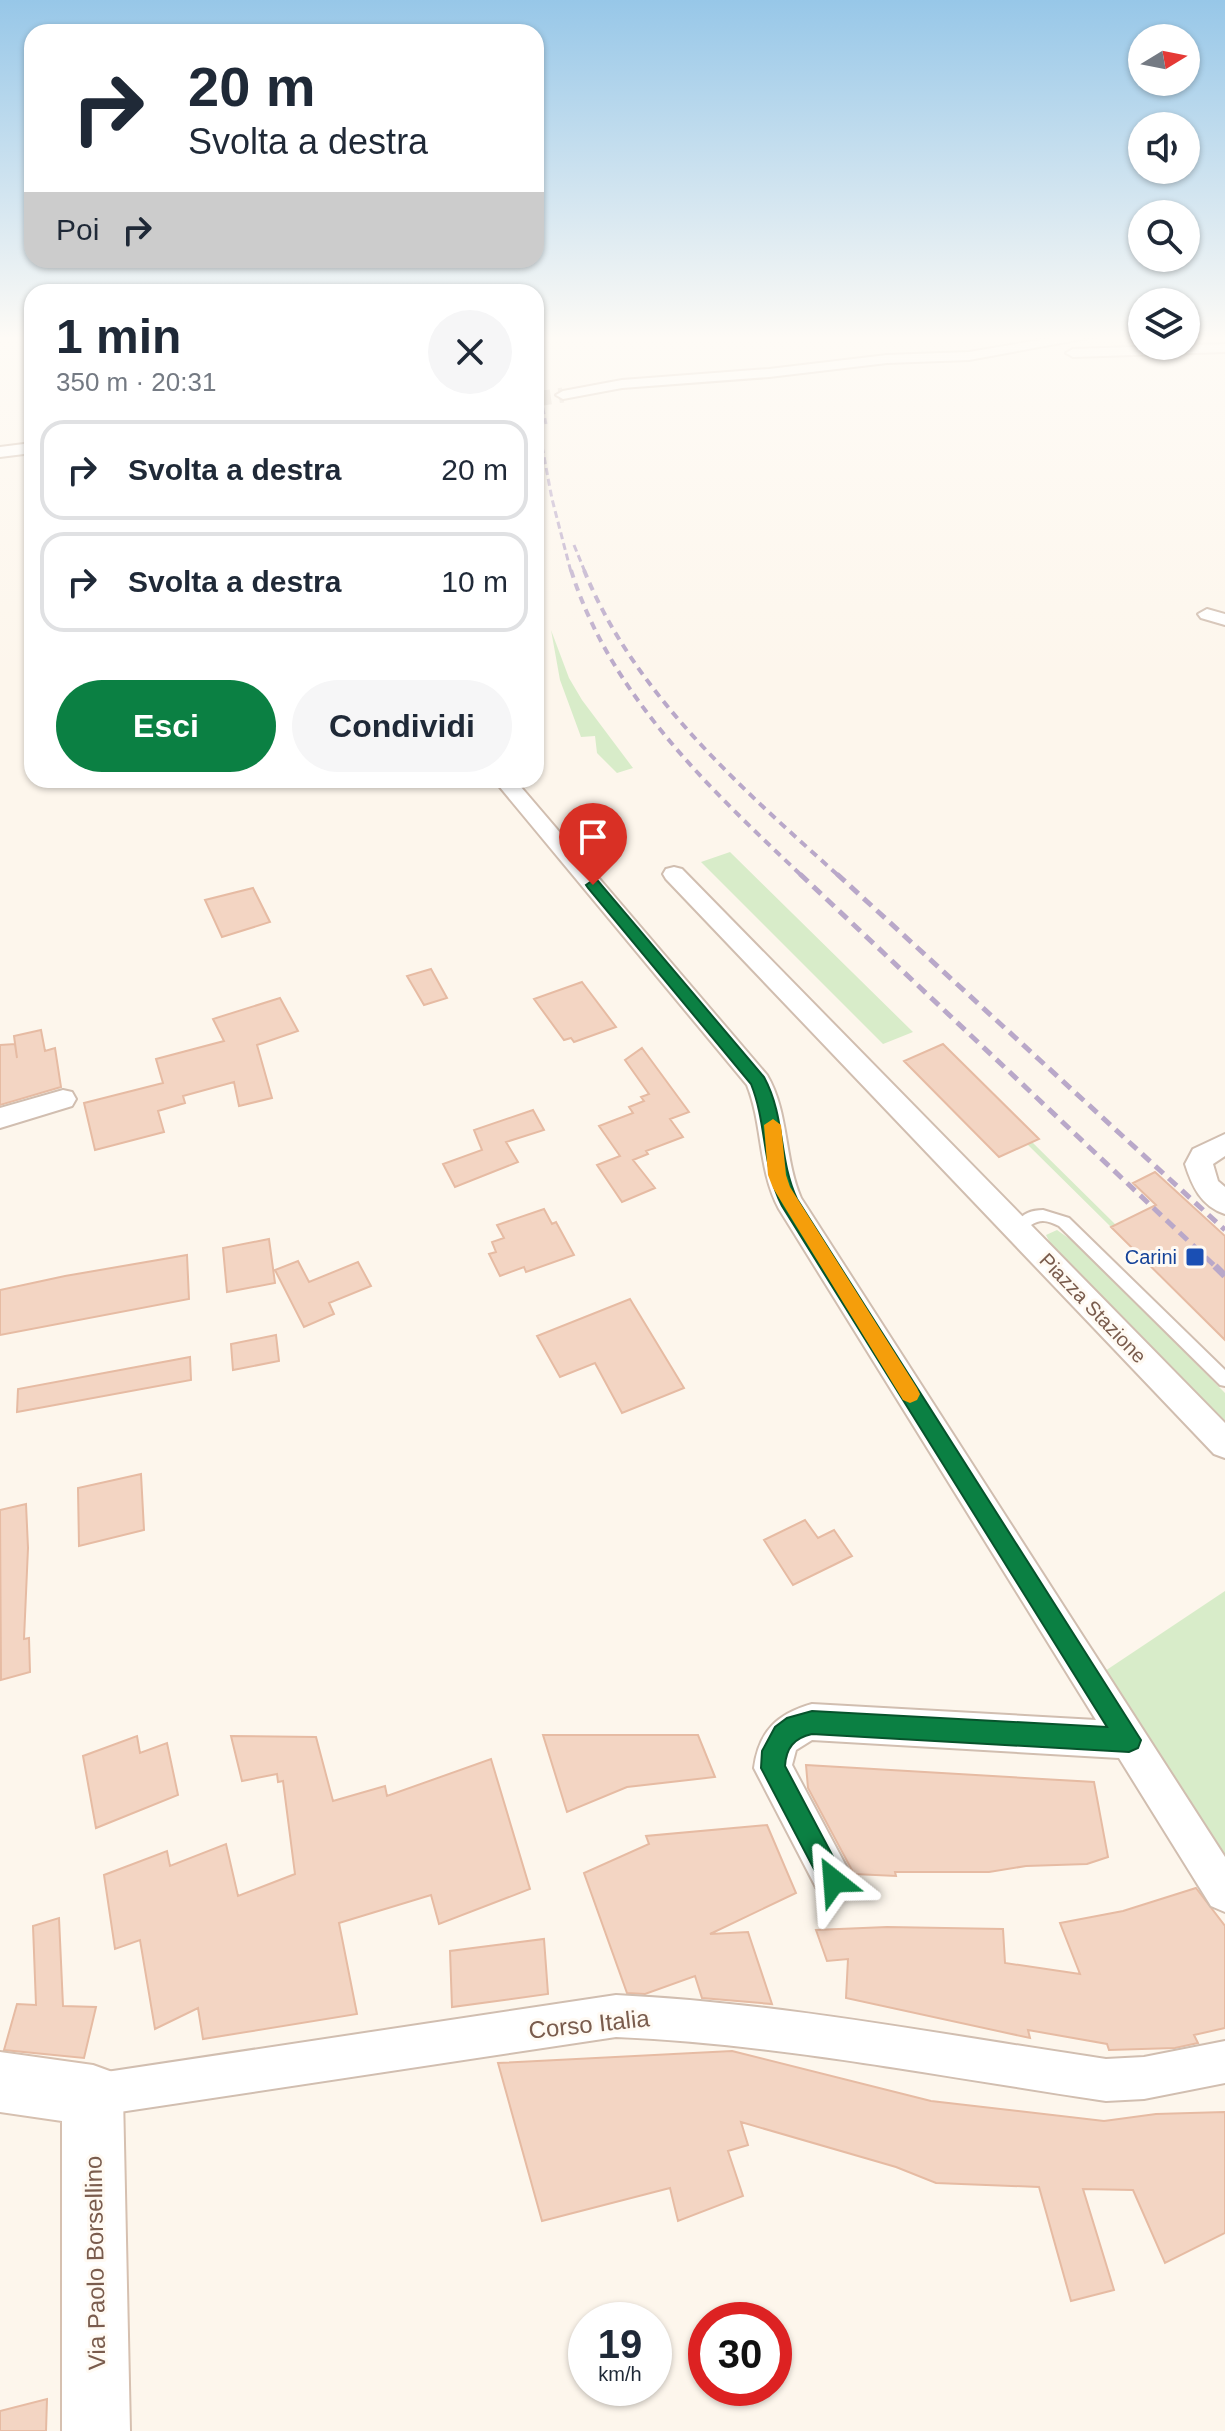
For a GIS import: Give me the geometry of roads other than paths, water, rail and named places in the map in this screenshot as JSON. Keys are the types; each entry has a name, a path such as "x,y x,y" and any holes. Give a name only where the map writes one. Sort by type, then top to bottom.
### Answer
{"street":[{"path":"0,452 24,449"},
{"path":"511,788 758,1081 770,1110 777,1175 789,1202 1225,1892"},
{"path":"674,874 1042,1256"},
{"path":"0,1118 63,1099"},
{"path":"1225,1144 1203,1156 1199,1164 1206,1186 1225,1203"},
{"name":"Piazza Stazione","path":"1042,1256 1225,1444"},
{"path":"834,1881 773,1768 774,1751 783,1736 795,1726 812,1722 1129,1740"},
{"name":"Corso Italia","path":"0,2082 93,2095 616,2016 676,2017 750,2024 1106,2080 1144,2078 1225,2062"},
{"name":"Via Paolo Borsellino","path":"93,2095 96,2431"}],"lane":[{"name":"Piazza Stazione","path":"1042,1256 1028,1240 1024,1223 1034,1216 1044,1215 1074,1230 1225,1380"}],"railway":[{"path":"544,456 571,572"},
{"path":"574,545 585,572"},
{"path":"571,570 588,615 610,658 637,699 698,773 802,876"},
{"path":"584,570 605,615 631,658 661,698 728,773 839,876"},
{"path":"800,874 1217,1268"},
{"path":"837,874 1225,1230"},
{"path":"1217,1268 1225,1276"}],"place":[{"name":"Carini","path":"1195,1257"}]}
